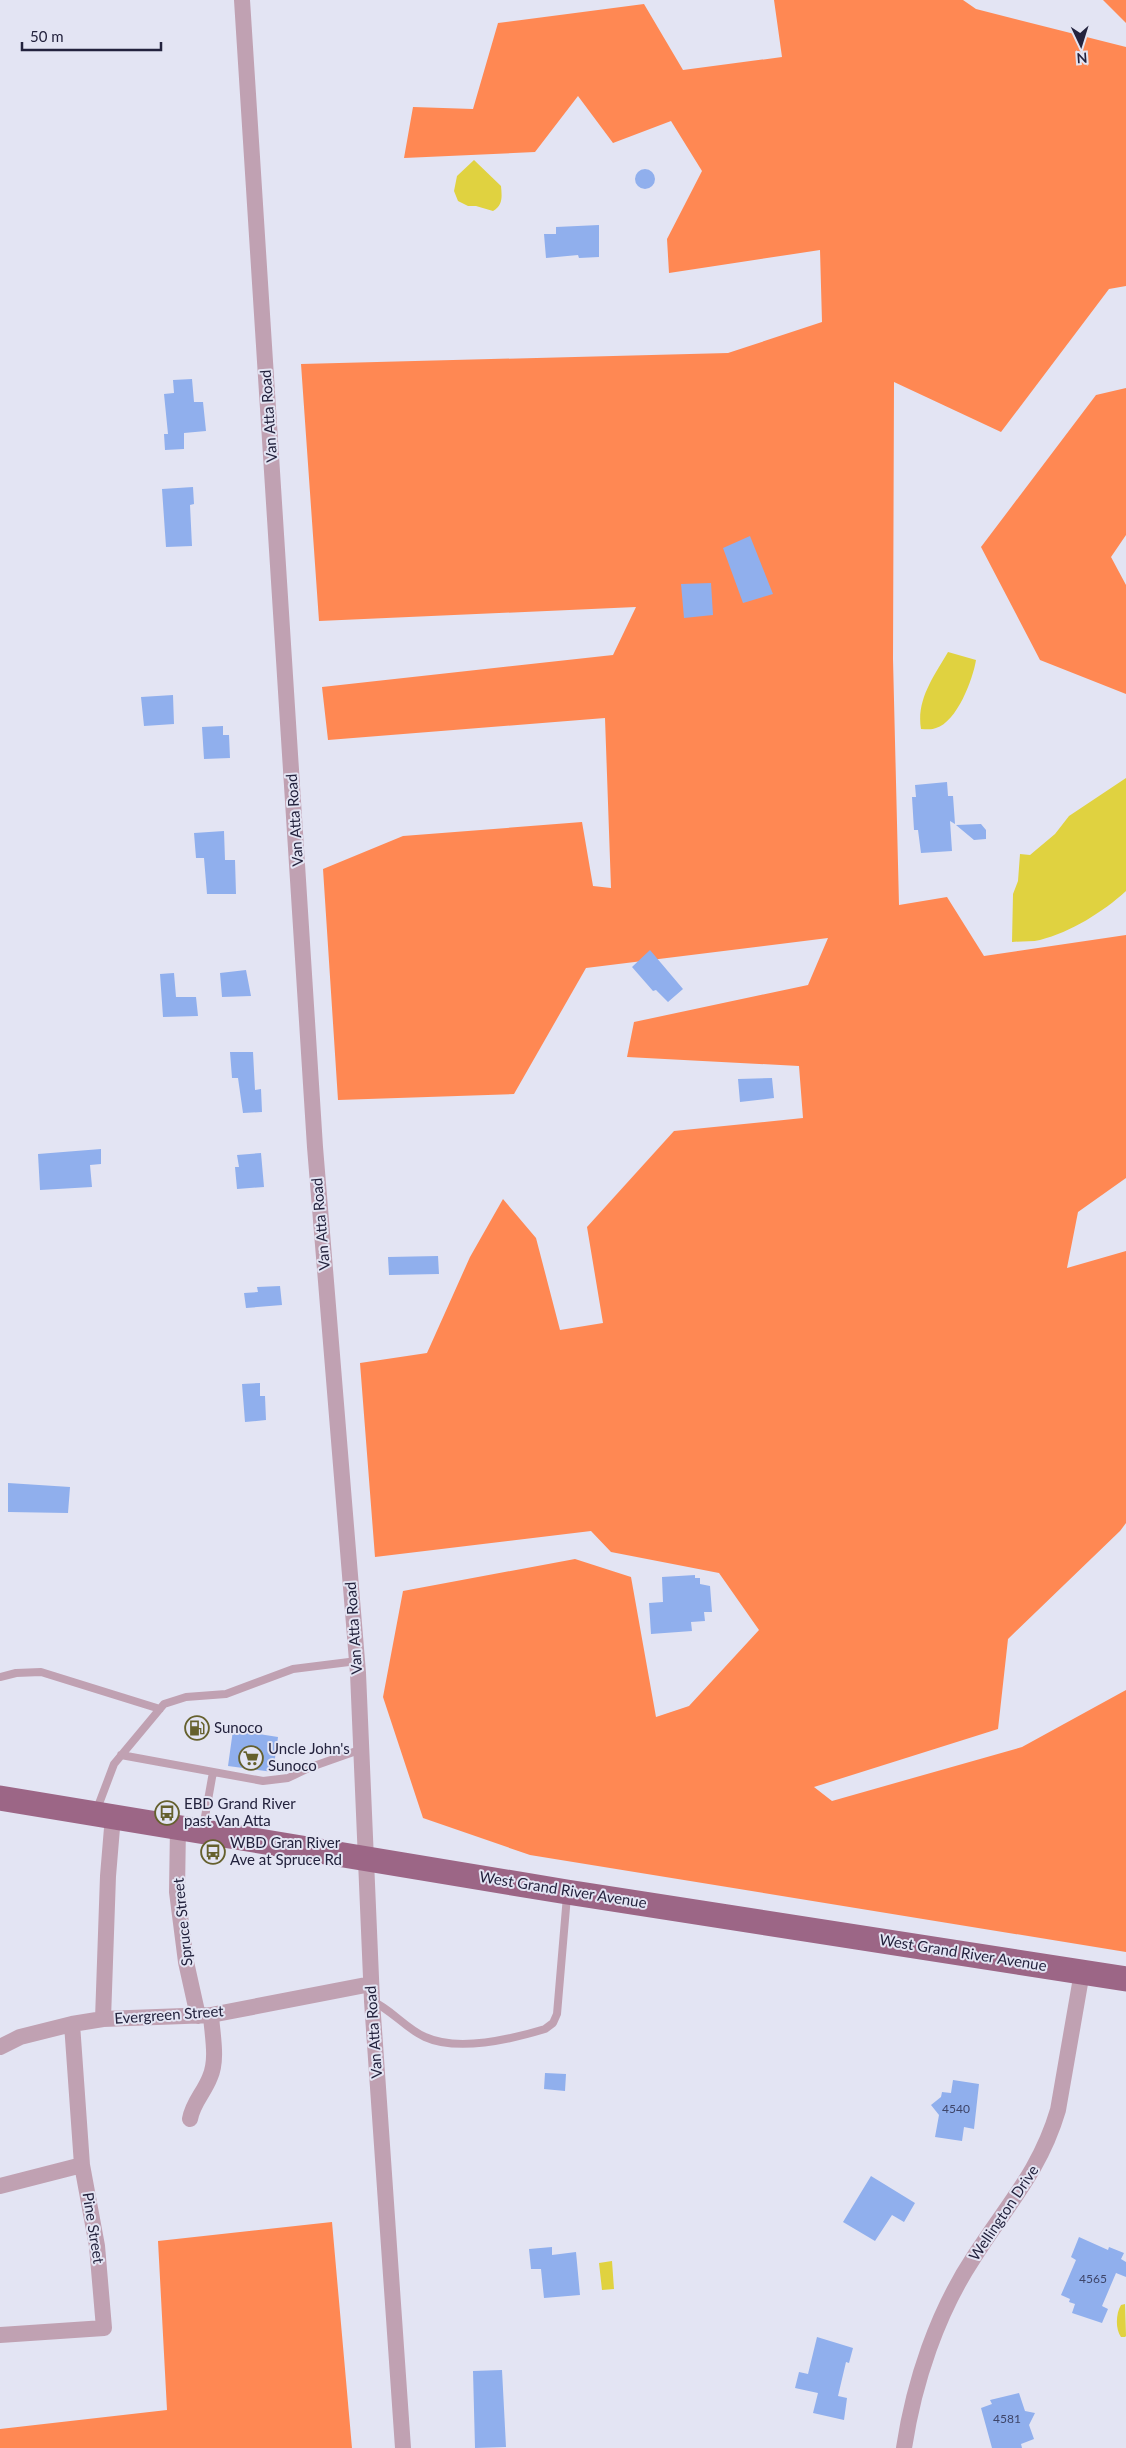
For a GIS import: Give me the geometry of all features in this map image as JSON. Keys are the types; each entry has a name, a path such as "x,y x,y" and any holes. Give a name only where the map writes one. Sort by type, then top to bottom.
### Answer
{"main road":[{"name":"West Grand River Avenue","path":"0,1798 367,1857 567,1892 1126,1979"}],"street":[{"name":"Van Atta Road","path":"242,0 315,1147 357,1661 367,1857 371,1992 403,2448"},
{"path":"103,2019 108,1867 104,1814"},
{"name":"Spruce Street","path":"190,1828 178,1892 186,1962 204,2015 212,2073 207,2085 195,2101 190,2119"},
{"name":"Wellington Drive","path":"904,2448 918,2382 946,2310 973,2257 1027,2181 1053,2128 1058,2110 1082,1972"},
{"name":"Evergreen Street","path":"0,2047 20,2037 72,2024 103,2019 204,2015 371,1992"},
{"name":"Pine Street","path":"0,2336 104,2328 97,2246 82,2165 72,2024"},
{"path":"0,2186 82,2165"}],"lane":[{"path":"104,1814 114,1764 164,1704 186,1698 226,1694 292,1669 357,1661"},
{"path":"0,1677 16,1673 41,1672 160,1709"},
{"path":"121,1755 263,1781 288,1778 311,1767 362,1749"},
{"path":"190,1828 213,1772"},
{"path":"371,1992 387,2008 425,2037 447,2043 510,2038 550,2027 557,2014 567,1892"}],"shaded area":[{"path":"774,0 963,0 976,9 1126,47 1126,286 1109,289 1001,432 894,382 893,659 899,905 947,897 984,956 1126,935 1126,1178 1078,1212 1067,1268 1126,1251 1126,1523 1008,1639 998,1729 814,1787 832,1801 1022,1747 1126,1690 1126,1952 530,1855 423,1818 383,1697 403,1591 575,1559 631,1577 656,1717 689,1706 759,1630 719,1573 611,1552 591,1531 375,1557 360,1363 427,1353 470,1257 503,1199 536,1238 560,1330 603,1323 587,1227 674,1131 803,1118 799,1066 627,1057 634,1022 808,985 828,938 586,968 514,1094 338,1100 323,869 403,836 582,822 593,886 611,888 605,718 328,740 322,687 613,655 636,607 319,621 301,364 728,353 822,322 820,250 669,273 667,239 702,171 671,121 613,143 578,96 535,152 404,158 413,107 473,109 498,23 644,4 683,70 782,57"},
{"path":"1103,0 1126,0 1126,23"},
{"path":"474,160 501,186 502,197 500,203 493,211 476,206 468,206 458,201 454,191 457,176"},
{"path":"1126,388 1126,535 1111,557 1126,585 1126,694 1040,660 981,547 1096,395"},
{"path":"948,652 976,660 968,688 951,718 934,729 921,729 921,708 927,689"},
{"path":"1126,778 1126,891 1097,914 1075,927 1037,941 1012,942 1013,894 1018,881 1020,854 1030,855 1055,834 1069,816"},
{"path":"332,2222 352,2448 0,2448 0,2429 167,2410 158,2241"},
{"path":"612,2261 614,2289 602,2290 599,2263"},
{"path":"1125,2304 1126,2336 1121,2337 1117,2325 1117,2317 1119,2308"}],"building":[{"path":"645,169 652,172 655,179 652,186 645,189 638,186 635,179 638,172"},
{"path":"599,225 599,257 579,258 578,255 546,258 544,234 556,234 556,227"},
{"path":"192,379 194,402 203,402 206,431 184,433 184,449 165,450 164,434 168,434 164,394 174,393 173,380"},
{"path":"193,487 194,504 190,505 192,546 166,547 162,489"},
{"path":"750,536 773,594 743,603 723,548"},
{"path":"711,583 713,615 684,618 681,584"},
{"path":"173,695 174,724 144,726 141,697"},
{"path":"223,726 223,735 229,735 230,758 204,759 202,727"},
{"path":"947,782 948,796 953,796 955,824 950,821 952,851 921,853 918,830 914,830 912,797 916,797 915,785"},
{"path":"981,824 986,830 986,839 974,840 956,825"},
{"path":"224,831 225,860 235,860 236,894 207,894 204,858 196,858 194,833"},
{"path":"650,950 683,989 668,1002 656,990 653,991 632,967"},
{"path":"246,970 251,996 222,997 220,973"},
{"path":"174,973 176,997 196,997 198,1016 163,1017 160,974"},
{"path":"230,1052 253,1052 255,1090 261,1089 262,1112 243,1113 238,1078 232,1078"},
{"path":"772,1078 774,1098 740,1102 738,1079"},
{"path":"101,1149 101,1164 90,1165 92,1187 40,1190 38,1154"},
{"path":"261,1153 264,1187 237,1189 235,1167 239,1167 237,1155"},
{"path":"438,1256 439,1274 389,1275 388,1257"},
{"path":"280,1286 282,1305 246,1308 244,1293 258,1292 257,1287"},
{"path":"260,1383 260,1396 265,1396 266,1420 245,1422 242,1384"},
{"path":"8,1483 70,1487 68,1513 8,1512"},
{"path":"695,1575 695,1578 700,1578 700,1584 710,1586 712,1612 704,1612 705,1621 691,1622 692,1631 651,1634 649,1603 663,1602 662,1577"},
{"path":"233,1730 278,1737 273,1772 228,1766"},
{"path":"545,2073 566,2074 565,2091 544,2089"},
{"path":"953,2080 979,2084 974,2129 964,2127 962,2141 935,2137 939,2115 931,2105 941,2097 942,2092 951,2093"},
{"path":"871,2176 915,2203 904,2222 892,2215 875,2241 843,2222"},
{"path":"1079,2237 1108,2250 1109,2247 1124,2253 1121,2259 1126,2262 1126,2277 1116,2273 1102,2306 1108,2309 1102,2323 1072,2313 1075,2304 1069,2302 1070,2299 1061,2295 1076,2260 1071,2257"},
{"path":"552,2247 552,2255 576,2252 580,2295 544,2298 541,2269 531,2269 529,2249"},
{"path":"817,2337 853,2348 849,2363 846,2362 838,2396 847,2398 844,2420 813,2413 818,2393 795,2388 799,2372 808,2374"},
{"path":"502,2370 506,2447 475,2448 473,2371"},
{"path":"1019,2393 1025,2411 1035,2413 1029,2425 1034,2439 1021,2444 1022,2448 992,2448 981,2408 992,2404 990,2400"}],"place":[{"name":"Sunoco","path":"197,1728"},
{"name":"Uncle John's Sunoco","path":"251,1758"},
{"name":"EBD Grand River past Van Atta","path":"167,1813"},
{"name":"WBD Gran River Ave at Spruce Rd","path":"213,1852"}]}
